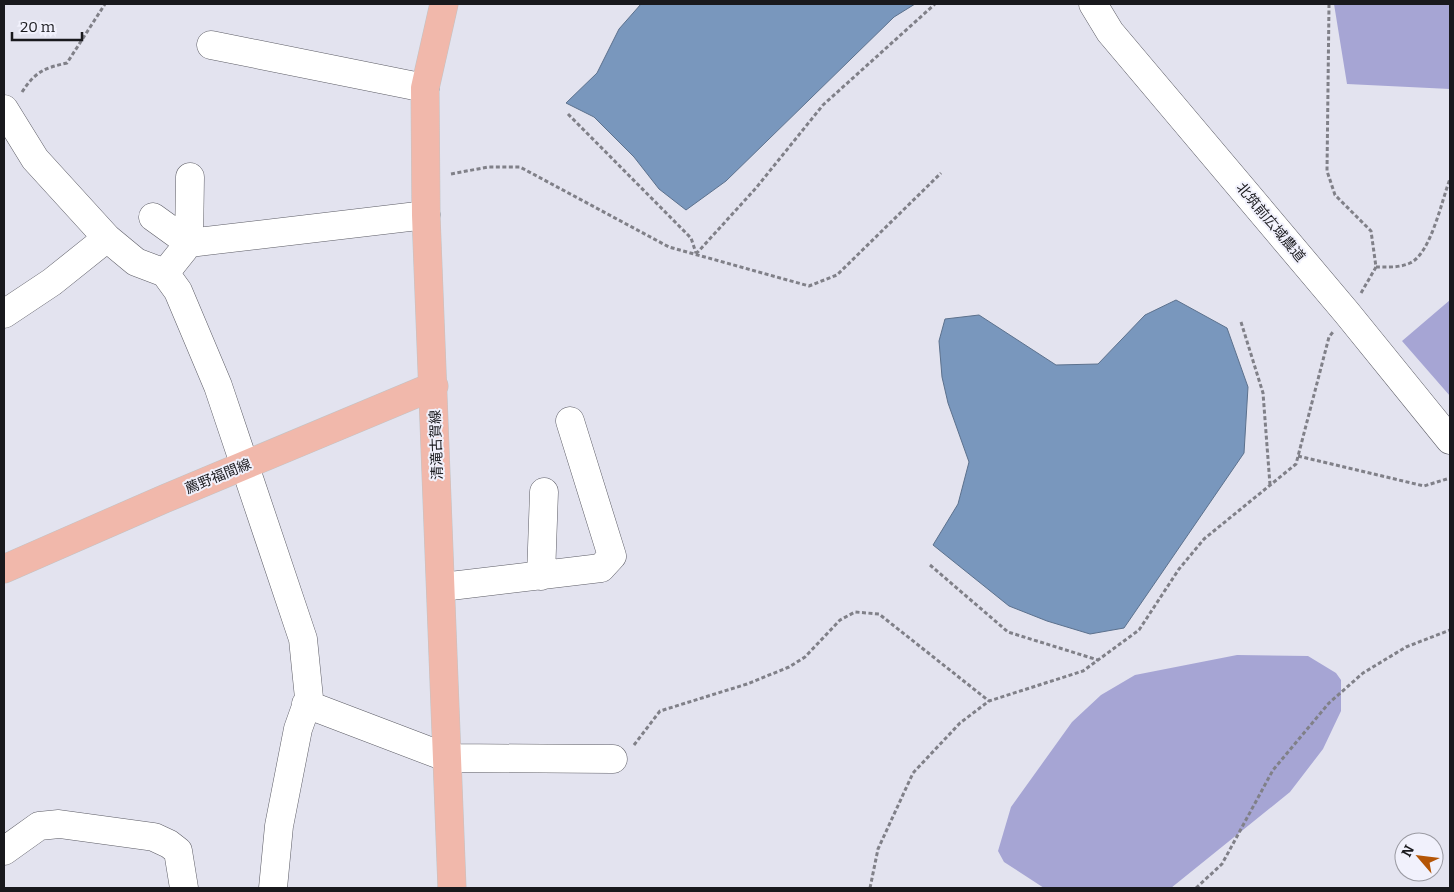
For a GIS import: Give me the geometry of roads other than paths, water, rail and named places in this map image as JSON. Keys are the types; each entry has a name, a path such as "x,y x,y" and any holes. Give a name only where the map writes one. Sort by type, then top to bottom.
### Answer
{"main road":[{"name":"清滝古賀線","path":"444,4 425,88 426,215 442,587 452,888"},
{"name":"薦野福間線","path":"4,569 164,498 434,386"}],"street":[{"name":"北筑前広域農道","path":"1093,4 1110,32 1347,313 1450,440"},
{"path":"212,45 425,88"},
{"path":"6,111 35,159 108,238 136,262 165,273 178,291 218,386 303,639 309,698 298,728 279,826 273,888"},
{"path":"165,273 188,243 190,177"},
{"path":"153,217 188,243 426,215"},
{"path":"4,314 52,282 108,238"},
{"path":"442,587 601,568 612,556 570,422"},
{"path":"541,576 544,492"},
{"path":"306,704 448,758 613,759"},
{"path":"4,851 38,826 59,824 154,837 169,844 178,851 184,888"}]}
